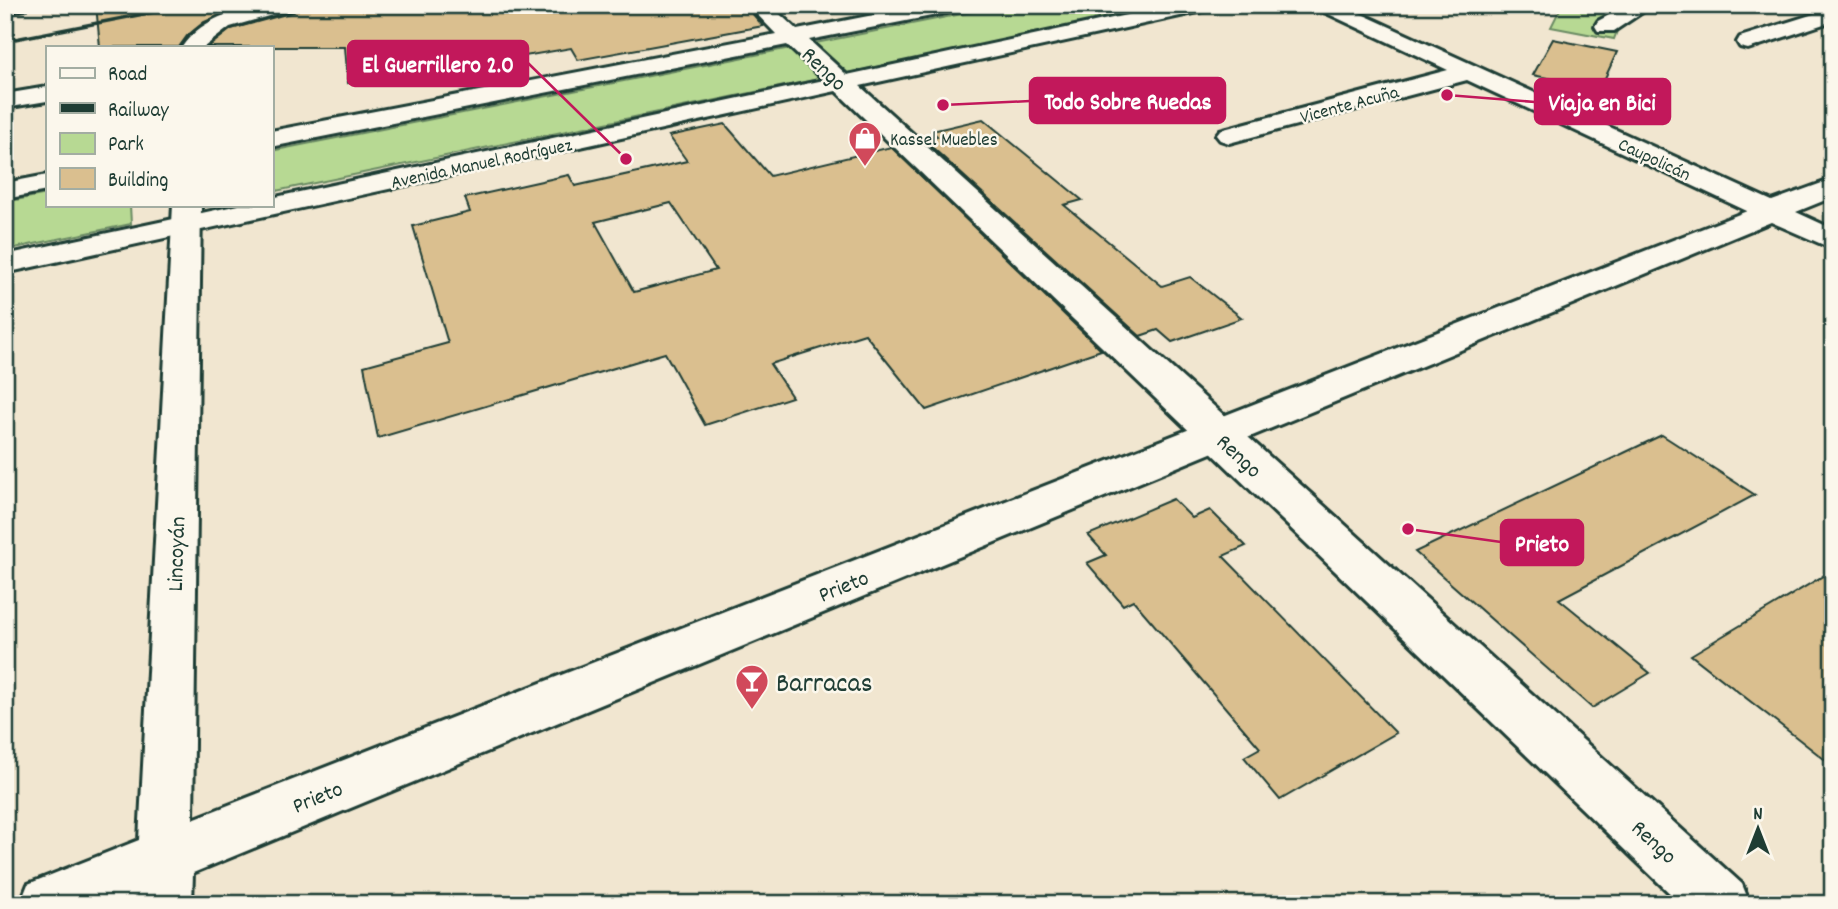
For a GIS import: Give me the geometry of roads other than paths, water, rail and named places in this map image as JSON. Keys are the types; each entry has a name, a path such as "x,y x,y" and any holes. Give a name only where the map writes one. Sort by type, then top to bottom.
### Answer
{"main road":[{"path":"5,8 18,5"},
{"path":"194,46 221,23 286,5"},
{"name":"Rengo","path":"758,5 1722,904"},
{"path":"273,139 957,5"},
{"name":"Avenida Manuel Rodríguez","path":"273,197 840,83 1203,5"},
{"name":"Caupolicán","path":"1325,5 1833,240"},
{"path":"1606,26 1643,5"},
{"path":"1748,42 1833,14"},
{"name":"Vicente Acuña","path":"1229,135 1469,72"},
{"path":"5,82 12,81 46,94"},
{"path":"5,101 46,94"},
{"path":"5,191 46,183"},
{"name":"Prieto","path":"48,904 165,880 1217,434 1833,187"},
{"name":"Avenida Manuel Rodríguez","path":"5,264 186,215 231,206"},
{"name":"Lincoyán","path":"165,880 186,215"}],"railway":[{"path":"5,41 190,5"}],"place":[{"name":"Viaja en Bici","path":"1447,95"},
{"name":"Todo Sobre Ruedas","path":"943,105"},
{"name":"El Guerrillero 2.0","path":"626,159"},
{"name":"Kassel Muebles","path":"865,168"},
{"name":"Prieto","path":"1408,529"},
{"name":"Barracas","path":"752,711"}]}
